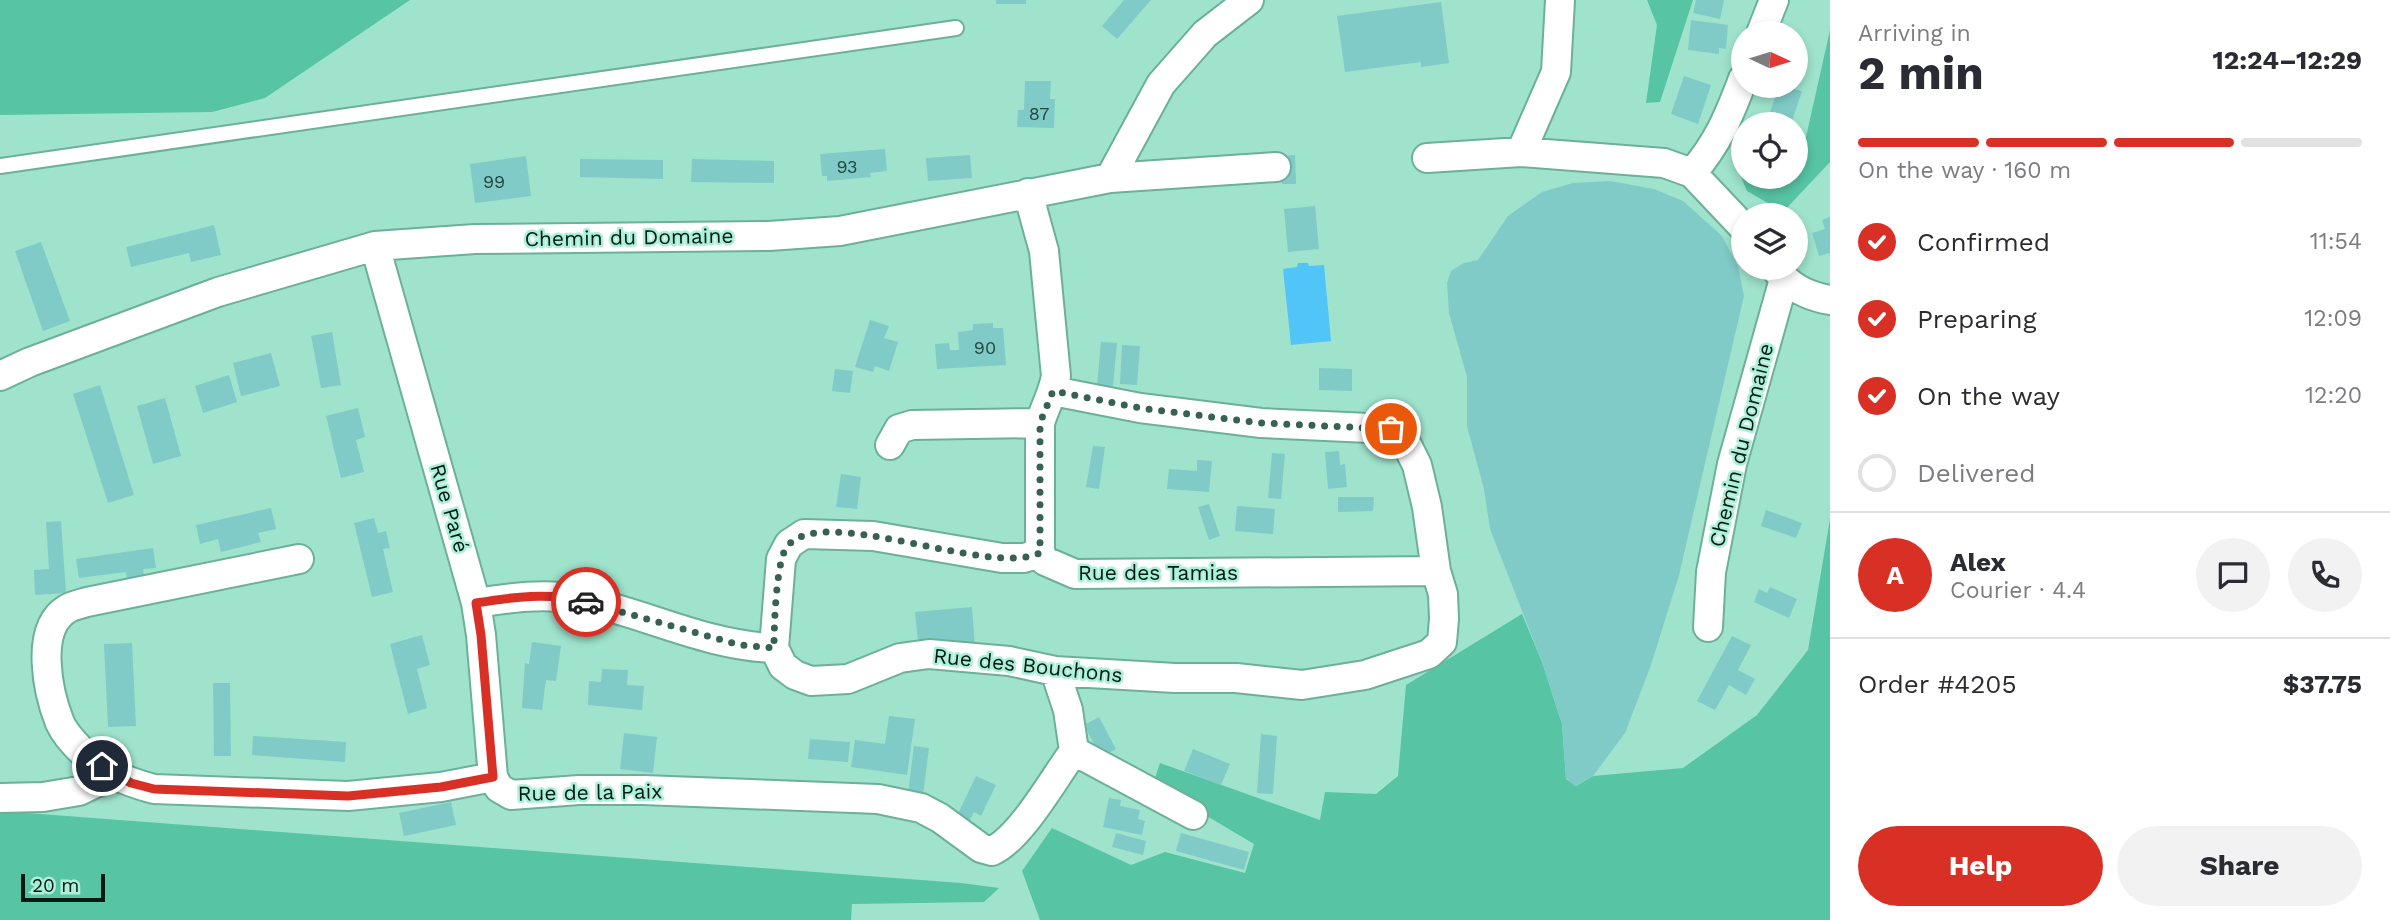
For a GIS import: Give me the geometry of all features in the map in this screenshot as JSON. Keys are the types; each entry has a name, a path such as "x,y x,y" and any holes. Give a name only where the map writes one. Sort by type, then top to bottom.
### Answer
{"street":[{"path":"1110,178 1161,84 1205,34 1249,0"},
{"path":"1521,152 1556,72 1560,0"},
{"path":"1766,21 1774,0"},
{"path":"1692,173 1709,153 1727,122 1736,98"},
{"path":"1427,158 1521,152 1664,163 1692,173 1731,214"},
{"name":"Chemin du Domaine","path":"0,376 30,362 218,292 375,246 475,239 769,236 840,232 1110,178 1276,167"},
{"path":"476,603 543,596 577,599 740,645 774,648 781,559 789,544 804,534 873,536 1002,558 1024,558 1040,553 1040,423 1056,376 1048,282 1039,230 1028,193"},
{"name":"Rue Paré","path":"375,246 476,603 493,777"},
{"name":"Chemin du Domaine","path":"1708,627 1711,572 1732,464 1778,280"},
{"path":"1787,280 1804,293 1830,300"},
{"path":"1053,391 1140,408 1261,423 1391,429 1405,441 1417,465 1427,507 1436,571"},
{"path":"890,445 899,429 912,425 1040,423"},
{"name":"Rue des Tamias","path":"1040,553 1045,561 1075,573 1436,571"},
{"name":"Rue de la Paix","path":"299,559 87,602 67,609 53,622 47,638 48,685 61,726 89,758 131,783 154,789 348,796 441,787 493,777 499,788 511,795 579,790 643,790 878,799 920,808 940,818 981,848 992,851 1004,846 1017,832 1074,751"},
{"name":"Rue des Bouchons","path":"774,648 783,666 795,675 811,681 848,679 900,658 929,654 1009,661 1055,671 1175,678 1236,678 1302,685 1365,676 1429,654 1442,642 1444,619 1443,594 1436,571"},
{"path":"1055,671 1068,710 1074,751 1193,815"},
{"path":"0,798 43,797 79,790 114,774"}],"lane":[{"path":"0,166 956,28"}],"green space":[{"path":"0,0 410,0 265,98 212,112 0,115"},
{"path":"1647,0 1693,0 1660,102 1646,103 1657,25"},
{"path":"1830,30 1830,162 1808,185 1808,128"},
{"path":"1746,189 1805,189 1791,203 1768,203"},
{"path":"1830,519 1830,920 1040,920 1022,871 1052,828 1131,865 1165,852 1245,873 1254,844 1153,784 1160,763 1320,820 1325,792 1376,794 1398,776 1406,685 1522,614 1542,662 1562,724 1566,779 1576,786 1593,776 1683,768 1757,715 1808,650"},
{"path":"0,811 999,888 984,902 852,904 851,920 0,920"}],"water":[{"path":"1298,263 1308,263 1309,266 1324,265 1331,341 1291,345 1283,269 1297,267"}],"building":[{"path":"996,0 1026,0 1026,4 996,4"},
{"path":"1124,0 1151,0 1117,39 1102,26"},
{"path":"1696,0 1724,0 1720,19 1693,13"},
{"path":"1441,2 1449,63 1421,67 1421,62 1345,72 1337,16"},
{"path":"1691,20 1728,25 1726,49 1719,48 1719,54 1688,50"},
{"path":"1684,76 1711,85 1698,124 1671,114"},
{"path":"1025,81 1051,81 1050,99 1055,99 1054,128 1017,127 1018,110 1024,110"},
{"path":"1775,98 1800,98 1795,112 1770,112"},
{"path":"885,149 887,171 870,173 871,177 827,181 827,176 822,176 820,154"},
{"path":"970,155 972,178 928,181 926,158"},
{"path":"1295,155 1296,184 1282,184 1281,156"},
{"path":"526,156 531,196 475,203 470,164"},
{"path":"580,159 663,160 663,179 580,177"},
{"path":"692,159 774,161 774,183 691,182"},
{"path":"1610,181 1654,189 1683,201 1722,236 1731,253 1731,280 1741,280 1744,296 1679,575 1651,665 1625,733 1593,776 1575,786 1566,778 1562,724 1542,662 1490,529 1484,489 1467,426 1467,377 1449,313 1447,283 1451,271 1464,263 1478,260 1508,216 1542,192 1573,183"},
{"path":"1315,206 1319,249 1288,252 1284,209"},
{"path":"1830,217 1830,253 1819,256 1812,233 1825,229 1822,220"},
{"path":"214,225 221,255 191,262 189,253 131,267 126,247"},
{"path":"41,242 70,321 43,331 15,251"},
{"path":"870,320 889,326 884,338 898,342 889,371 875,366 873,372 855,367"},
{"path":"993,323 993,328 1003,328 1006,365 937,369 935,344 949,343 950,350 959,350 958,332 973,330 973,324"},
{"path":"332,332 341,385 321,388 311,336"},
{"path":"1101,342 1117,343 1113,386 1097,385"},
{"path":"1122,345 1140,346 1137,385 1120,384"},
{"path":"271,353 280,386 241,396 233,363"},
{"path":"1319,368 1352,369 1352,391 1319,390"},
{"path":"835,369 853,371 850,393 832,391"},
{"path":"229,375 237,402 203,413 195,386"},
{"path":"100,385 134,495 108,503 73,394"},
{"path":"165,398 181,456 153,464 137,406"},
{"path":"358,408 365,437 356,440 364,472 341,478 326,416"},
{"path":"1093,446 1105,447 1099,489 1086,487"},
{"path":"1339,451 1340,465 1345,464 1347,487 1328,489 1325,452"},
{"path":"1272,453 1285,454 1281,499 1268,498"},
{"path":"1197,460 1212,461 1209,492 1167,489 1169,469 1197,471"},
{"path":"841,474 861,477 857,509 836,507"},
{"path":"1338,497 1374,497 1373,511 1338,512"},
{"path":"1209,504 1220,536 1209,540 1198,507"},
{"path":"1237,506 1275,509 1273,534 1235,531"},
{"path":"271,508 276,529 258,533 261,542 221,552 218,539 200,544 196,525"},
{"path":"1766,510 1802,523 1796,538 1761,526"},
{"path":"374,518 378,533 386,531 390,548 383,549 393,592 372,597 354,523"},
{"path":"61,521 66,593 35,595 34,570 49,569 46,522"},
{"path":"153,548 156,568 143,569 144,577 127,579 126,572 79,578 76,559"},
{"path":"1770,587 1797,599 1789,618 1754,602 1759,589 1767,593"},
{"path":"972,607 975,648 919,653 915,612"},
{"path":"422,635 430,665 417,669 427,708 408,714 390,644"},
{"path":"1732,636 1751,645 1738,670 1755,679 1746,695 1729,685 1715,710 1697,701"},
{"path":"532,642 561,646 556,681 546,680 542,710 522,708 525,663 529,664"},
{"path":"132,643 136,726 108,727 104,644"},
{"path":"602,669 628,670 627,685 644,686 642,710 588,705 589,681 601,682"},
{"path":"213,683 230,683 231,756 214,756"},
{"path":"889,716 915,719 907,775 851,767 855,740 885,744"},
{"path":"1099,717 1116,749 1101,757 1084,725"},
{"path":"624,733 657,737 653,773 620,769"},
{"path":"1261,734 1277,736 1273,794 1257,793"},
{"path":"253,736 346,742 345,762 252,755"},
{"path":"810,739 850,742 848,762 808,759"},
{"path":"914,746 929,748 923,795 908,794"},
{"path":"1193,749 1230,764 1221,785 1184,771"},
{"path":"976,776 996,785 981,816 974,812 968,824 956,818"},
{"path":"1109,798 1121,800 1120,806 1140,810 1138,819 1145,821 1142,835 1103,827"},
{"path":"451,802 456,825 404,836 399,813"},
{"path":"1116,833 1146,841 1143,855 1112,847"},
{"path":"1181,833 1249,852 1244,870 1176,851"}],"way so far":[{"path":"586,602 740,645 774,648 781,559 789,544 804,534 890,538 1002,558 1034,556 1040,553 1040,423 1045,405 1053,391 1140,408 1261,423 1391,429"}],"route":[{"path":"102,766 131,783 154,789 348,796 441,787 493,777 476,603 543,596 586,602"}]}
